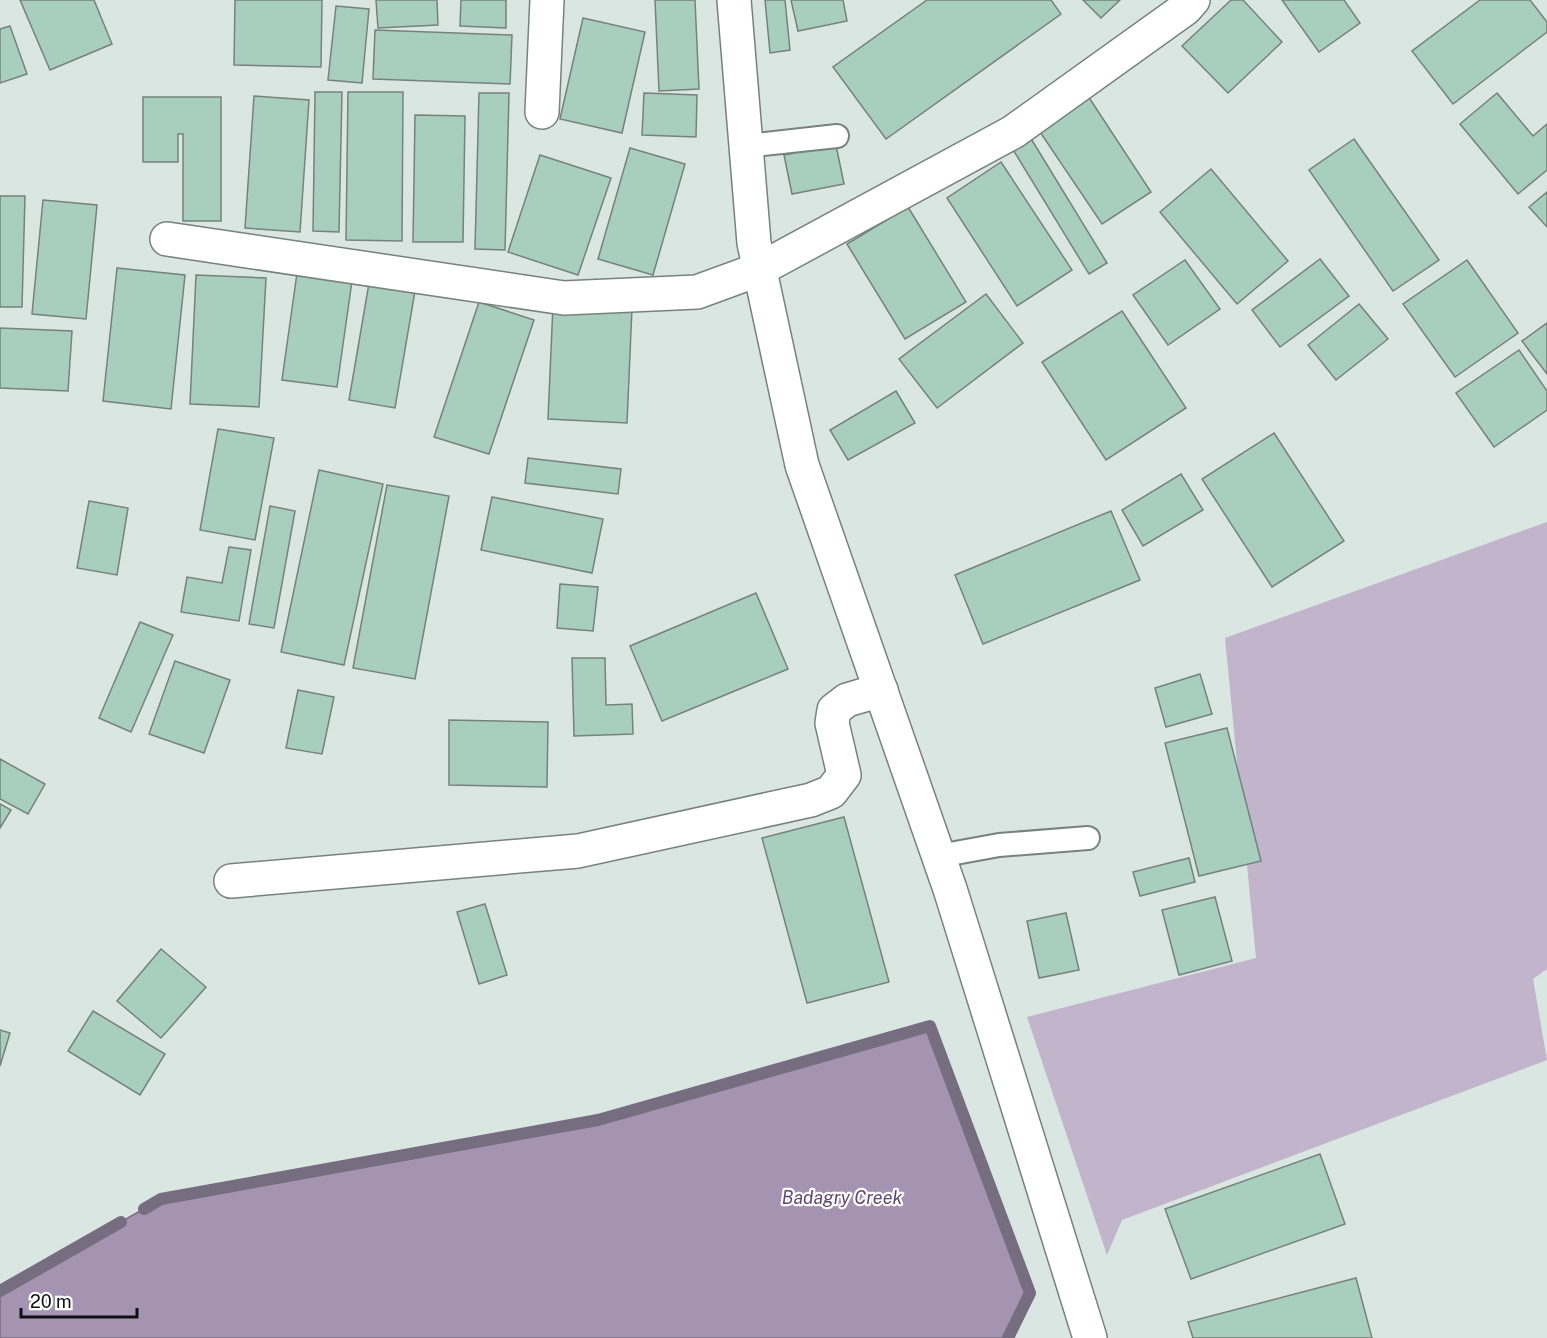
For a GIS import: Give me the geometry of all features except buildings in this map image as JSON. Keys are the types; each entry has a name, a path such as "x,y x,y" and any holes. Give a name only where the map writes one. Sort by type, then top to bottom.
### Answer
{"street":[{"path":"542,112 547,0"},
{"path":"734,0 754,243 802,465 939,856 1090,1338"},
{"path":"167,239 564,298 697,292 760,269 1013,132 1186,8 1193,0"},
{"path":"231,881 578,851 811,800 831,792 844,775 832,723 834,710 847,700 881,690"}],"lane":[{"path":"746,146 837,136"},
{"path":"939,856 999,845 1088,838"}],"shaded area":[{"path":"1547,522 1547,969 1533,979 1547,1060 1122,1220 1107,1255 1027,1017 1256,958 1225,638"}],"water":[{"name":"Badagry Creek","path":"930,1026 1030,1293 1008,1338 0,1338 0,1291 161,1199 598,1120"}],"waterway":[{"path":"144,1209 161,1199 598,1120 930,1026 1030,1293 1008,1338"},
{"path":"0,1291 121,1222"}]}
